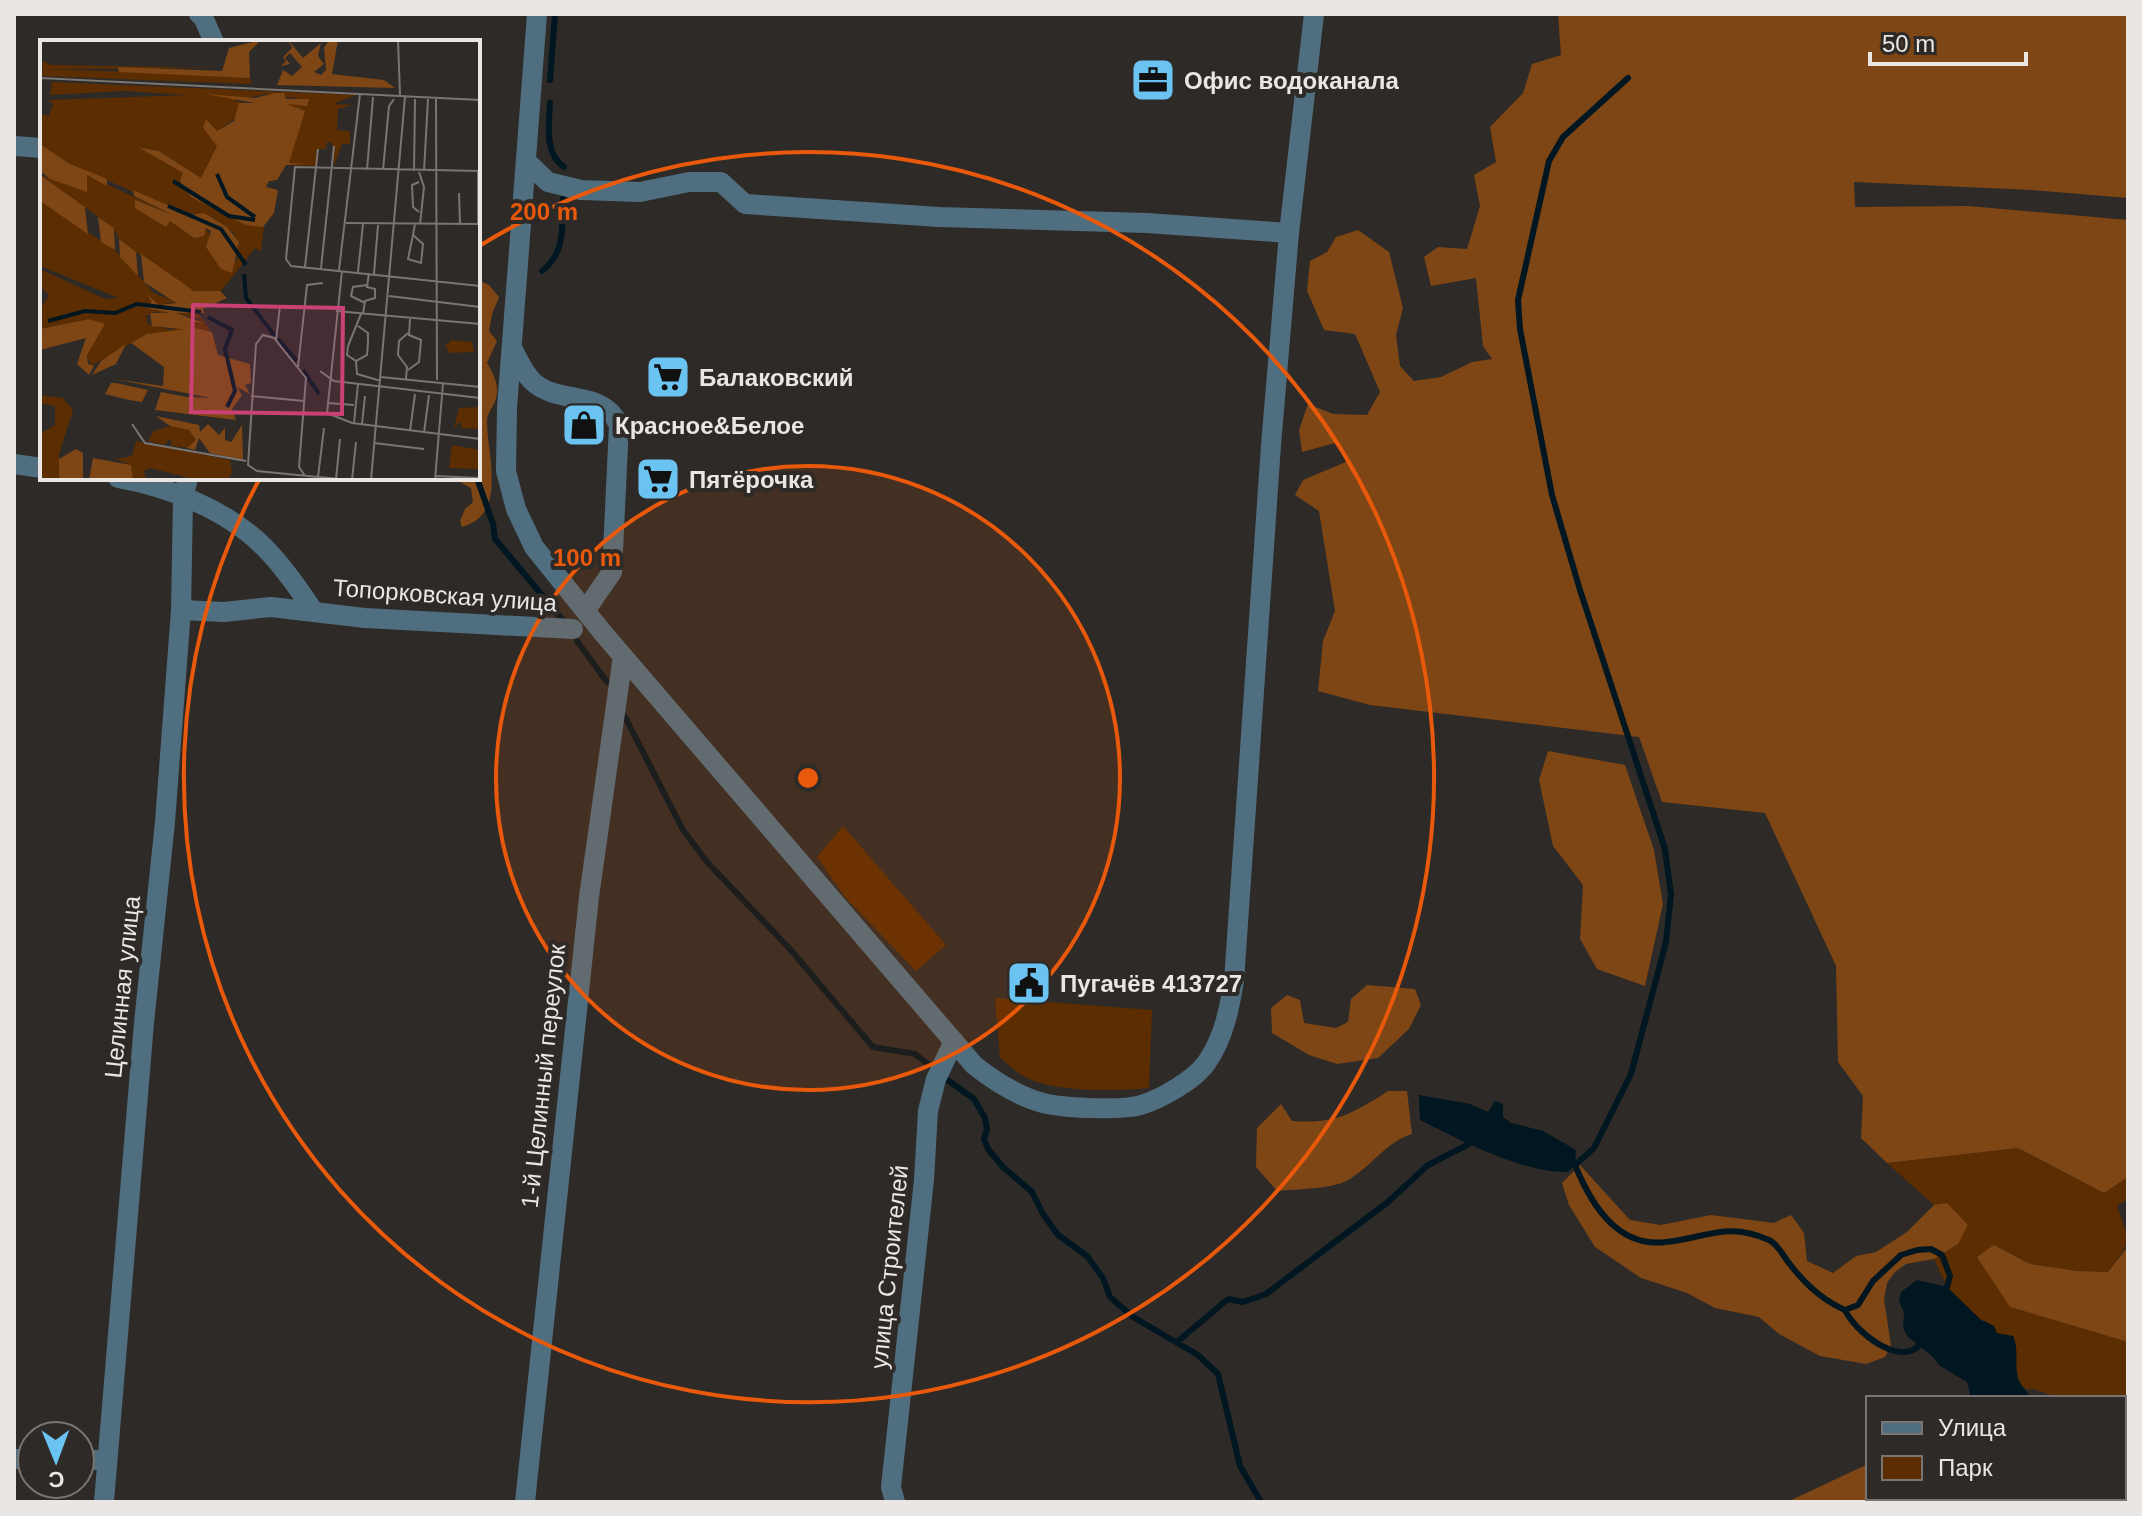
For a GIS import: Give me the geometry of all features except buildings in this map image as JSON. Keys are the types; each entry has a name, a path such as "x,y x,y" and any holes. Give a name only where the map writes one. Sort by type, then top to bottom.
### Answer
{"street":[{"path":"537,14 507,408 506,471 516,509 534,547 623,656 974,1065 999,1085 1044,1103 1094,1108 1139,1106 1174,1090 1206,1064 1225,1027 1234,981 1271,445 1289,233 1314,14"},
{"path":"201,15 213,40"},
{"path":"14,146 40,148"},
{"path":"527,162 548,182 581,190 640,192 689,182 721,182 745,204 939,217 1147,223 1289,233"},
{"path":"512,348 528,377 538,386 598,404 612,411 619,425 612,572 585,611"},
{"path":"14,464 40,468"},
{"name":"Топорковская улица","path":"127,480 160,487 185,488 262,545 294,581 314,612"},
{"name":"Целинная улица","path":"104,1502 144,1023 165,822 181,610 185,488"},
{"name":"Топорковская улица","path":"181,610 224,612 271,607 492,627 573,629"},
{"name":"1-й Целинный переулок","path":"525,1502 587,913 623,656"},
{"name":"улица Строителей","path":"895,1502 891,1487 928,1111 936,1079 954,1041"},
{"path":"96,1460 106,1460"}],"green space":[{"path":"843,826 946,945 916,971 845,897 817,857"},
{"path":"995,998 1152,1010 1149,1088 1069,1088 1025,1077 1000,1058"},
{"path":"2018,1148 2104,1193 2128,1177 2128,1199 2117,1206 2126,1235 2125,1247 2108,1272 2030,1264 1994,1245 2010,1307 2128,1342 2128,1435 2126,1396 2054,1396 2021,1385 2009,1346 1947,1287 1934,1259 1958,1244 1947,1203 1934,1205 1887,1163"}],"shaded area":[{"path":"1558,14 2128,14 2128,198 1854,182 1855,207 1968,206 2128,220 2128,1177 2104,1193 2018,1148 1887,1163 1861,1138 1863,1096 1838,1062 1836,966 1765,813 1662,802 1639,737 1370,705 1318,691 1323,641 1335,611 1319,511 1295,495 1303,480 1348,461 1335,443 1302,452 1299,430 1308,404 1333,414 1367,415 1380,392 1355,334 1324,330 1307,291 1310,261 1327,252 1336,237 1358,230 1389,252 1403,308 1396,335 1400,366 1414,381 1441,377 1472,362 1492,359 1483,346 1476,278 1431,286 1424,257 1438,247 1467,249 1480,206 1474,175 1496,162 1490,127 1523,93 1532,64 1561,55"},
{"path":"480,281 489,285 499,297 489,331 497,341 487,363 497,389 487,421 492,482 485,510 476,520 462,527 460,521 465,509 473,502 471,488 457,480 480,480"},
{"path":"1548,751 1625,765 1654,850 1663,904 1645,986 1597,969 1580,939 1583,885 1553,846 1539,780"},
{"path":"1367,985 1415,989 1421,1005 1409,1029 1378,1058 1337,1064 1309,1055 1272,1033 1271,1008 1287,995 1300,1000 1304,1023 1336,1028 1348,1022 1351,999"},
{"path":"1388,1091 1407,1091 1412,1134 1394,1143 1346,1181 1322,1187 1277,1191 1256,1167 1257,1128 1281,1104 1292,1121 1320,1121 1343,1116"},
{"path":"1580,1165 1630,1220 1661,1225 1711,1215 1774,1223 1791,1215 1804,1233 1807,1261 1833,1273 1856,1256 1876,1252 1907,1232 1934,1205 1947,1203 1968,1225 1958,1244 1934,1259 1906,1264 1895,1272 1887,1283 1884,1299 1891,1346 1885,1357 1866,1364 1820,1356 1779,1334 1759,1317 1715,1308 1687,1293 1641,1278 1595,1247 1569,1205 1562,1183"},
{"path":"1994,1245 2030,1264 2108,1272 2128,1246 2128,1342 2010,1307 1977,1257"},
{"path":"2128,1435 2128,1502 1787,1502 1866,1465 1866,1500 2126,1500"}],"water":[{"path":"1419,1095 1470,1104 1488,1112 1495,1101 1503,1104 1503,1117 1511,1123 1543,1131 1576,1150 1575,1165 1568,1172 1550,1171 1473,1146 1420,1120"},
{"path":"1917,1280 1947,1287 1981,1320 1994,1326 1997,1333 2013,1336 2017,1376 2030,1396 1970,1396 1967,1382 1940,1366 1908,1337 1903,1328 1904,1313 1899,1301 1901,1292"}],"waterway":[{"path":"550,80 555,14"},
{"path":"1628,78 1563,137 1549,161 1518,300 1520,329 1552,495 1665,849 1671,895 1666,942 1631,1074 1594,1148 1575,1165 1598,1208 1620,1231 1633,1238 1666,1242 1717,1232 1754,1234 1778,1247 1807,1284 1845,1310 1867,1336 1900,1352 1919,1346"},
{"path":"550,103 551,147 564,167"},
{"path":"542,271 550,264 559,247 563,199"},
{"path":"478,480 495,539 563,620"},
{"path":"577,641 607,682"},
{"path":"625,717 683,830 708,863 789,948 873,1047 915,1054 932,1067"},
{"path":"946,1079 974,1099 985,1118 987,1130 984,1139 988,1149 1032,1192 1058,1235 1087,1256 1103,1278 1110,1297 1133,1317 1198,1355 1218,1374 1240,1466 1261,1502"},
{"path":"1177,1342 1228,1299 1243,1302 1266,1294 1388,1202 1428,1165 1469,1144"},
{"path":"1845,1310 1858,1305 1873,1281 1901,1255 1917,1250 1931,1249 1942,1255 1950,1276 1947,1287"}],"place":[{"name":"Офис водоканала","path":"1153,80"},
{"name":"Балаковский","path":"668,377"},
{"name":"Красное&Белое","path":"584,425"},
{"name":"Пятёрочка","path":"658,479"},
{"name":"Пугачёв 413727","path":"1029,983"}]}
